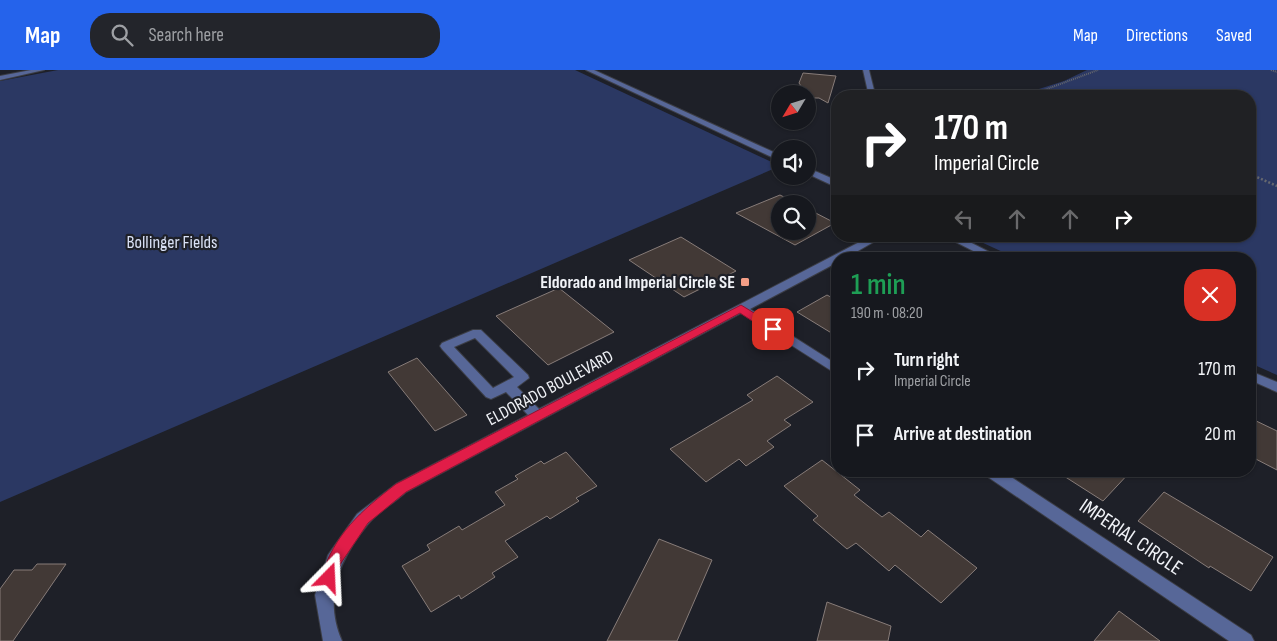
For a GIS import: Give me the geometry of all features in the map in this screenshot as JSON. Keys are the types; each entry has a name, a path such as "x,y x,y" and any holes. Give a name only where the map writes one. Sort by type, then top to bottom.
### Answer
{"street":[{"path":"0,78 41,70"},
{"path":"589,70 771,154"},
{"path":"866,70 871,90"},
{"path":"816,175 831,182"},
{"name":"ELDORADO BOULEVARD","path":"848,252 868,242"},
{"path":"962,242 983,252"},
{"name":"ELDORADO BOULEVARD","path":"333,641 330,636 324,595 334,560 363,519 401,488 831,261"},
{"path":"741,308 831,367"},
{"path":"477,332 523,378 508,386 491,394 446,346 477,332"},
{"path":"1256,378 1277,387"},
{"path":"508,386 537,416"},
{"name":"IMPERIAL CIRCLE","path":"999,477 1245,641"}],"path":[{"path":"1048,90 1068,84 1098,70"},
{"path":"1271,70 1277,72"},
{"path":"1256,177 1277,186"}],"green space":[{"name":"Bollinger Fields","path":"58,70 575,70 771,162 771,170 0,502 0,81"},
{"path":"1087,70 1277,70 1277,375 1256,366 1256,252 1003,252 981,242 1256,242 1256,90 1036,90 1064,81"}],"building":[{"path":"803,73 836,76 828,103 816,98 816,85 800,85 799,83"},
{"path":"771,199 771,232 736,213"},
{"path":"816,213 831,221 831,225 816,233"},
{"path":"681,237 736,271 684,297 629,260"},
{"path":"786,240 804,240 795,245"},
{"path":"559,288 614,332 548,365 496,316"},
{"path":"827,295 831,297 831,333 797,312"},
{"path":"417,358 467,415 435,431 388,372"},
{"path":"777,376 813,402 784,420 791,425 767,441 774,447 746,466 739,459 706,482 670,449 753,400 747,395"},
{"path":"1256,421 1277,431 1277,470 1256,459"},
{"path":"566,452 597,486 576,498 579,501 550,519 547,516 505,541 518,557 492,573 495,577 461,599 459,595 431,612 402,566 430,550 427,545 459,526 462,530 505,505 495,492 518,479 515,476 541,461 544,464"},
{"path":"822,460 831,467 831,477 844,477 860,490 854,495 882,517 889,512 921,537 928,530 977,568 941,603 895,565 889,571 856,543 847,549 813,520 818,516 784,486"},
{"path":"1065,477 1125,477 1103,501"},
{"path":"1164,492 1273,557 1251,591 1210,566 1209,568 1138,521"},
{"path":"659,539 712,560 677,641 607,641"},
{"path":"37,564 66,564 13,641 0,641 0,589 14,570 32,570"},
{"path":"827,602 891,626 888,641 817,641"},
{"path":"1119,611 1160,641 1094,641"}],"place":[{"name":"Eldorado and Imperial Circle SE","path":"745,282"}],"route":[{"path":"329,578 334,560 363,519 401,488 741,308 773,329"}]}
